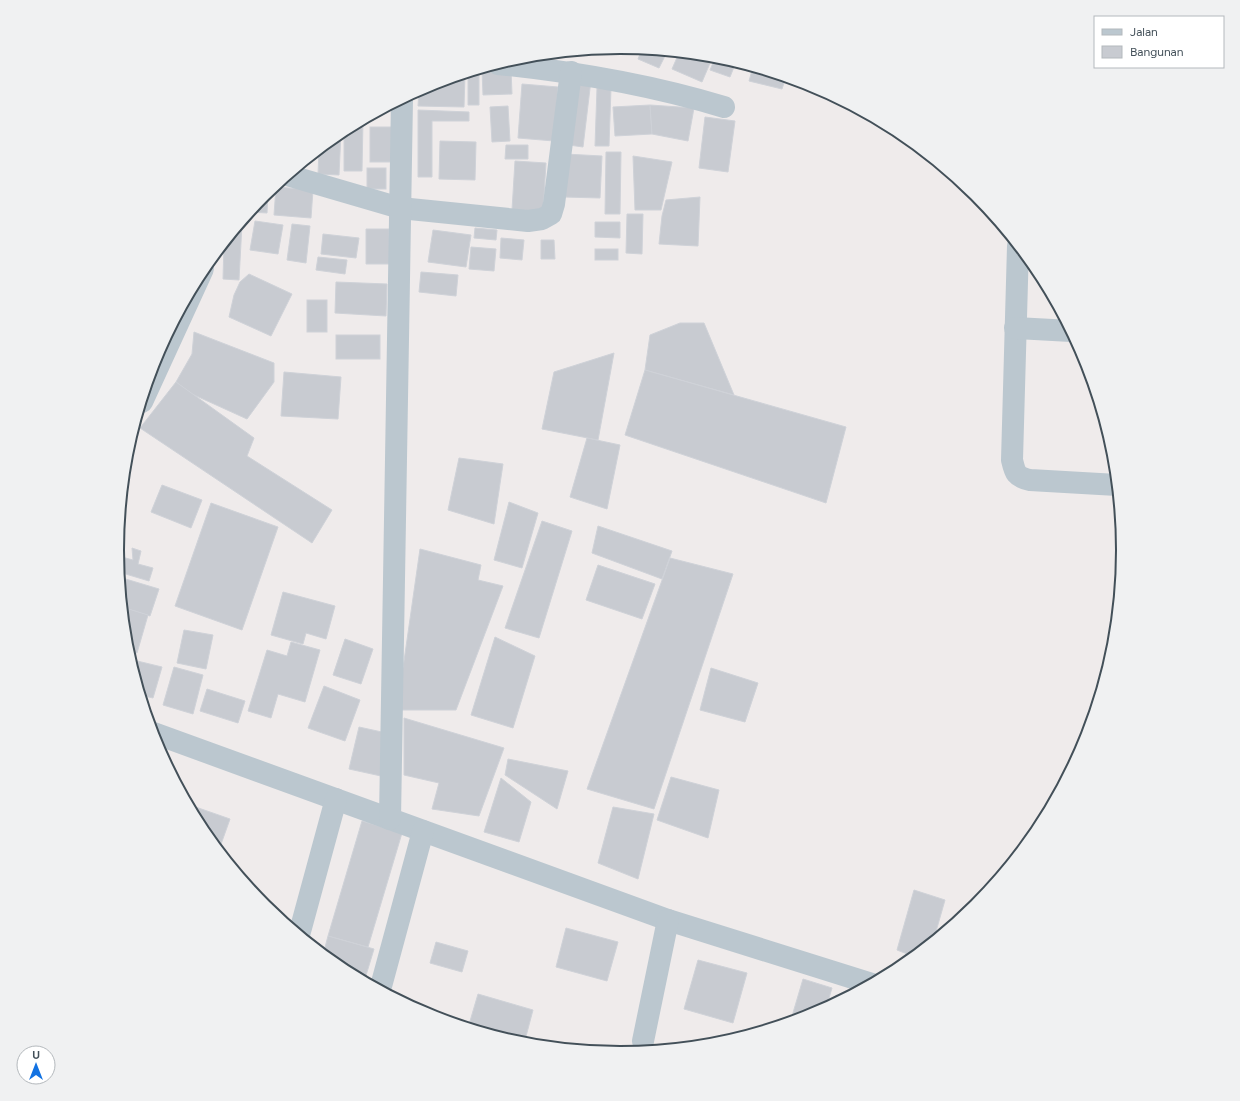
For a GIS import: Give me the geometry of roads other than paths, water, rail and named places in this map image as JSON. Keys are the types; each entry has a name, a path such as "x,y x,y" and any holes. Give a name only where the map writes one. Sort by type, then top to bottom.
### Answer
{"street":[{"path":"515,66 571,72 678,93 724,107"},
{"path":"293,177 400,208 528,221 542,219 551,214 556,190 571,72"},
{"path":"390,818 402,104"},
{"path":"1018,253 1012,460 1015,472 1020,478 1030,480 1112,484"},
{"path":"1015,328 1065,331"},
{"path":"160,363 166,349"},
{"path":"159,735 668,920 865,982"},
{"path":"300,930 336,799"},
{"path":"381,985 422,831"},
{"path":"643,1041 668,920"}]}
